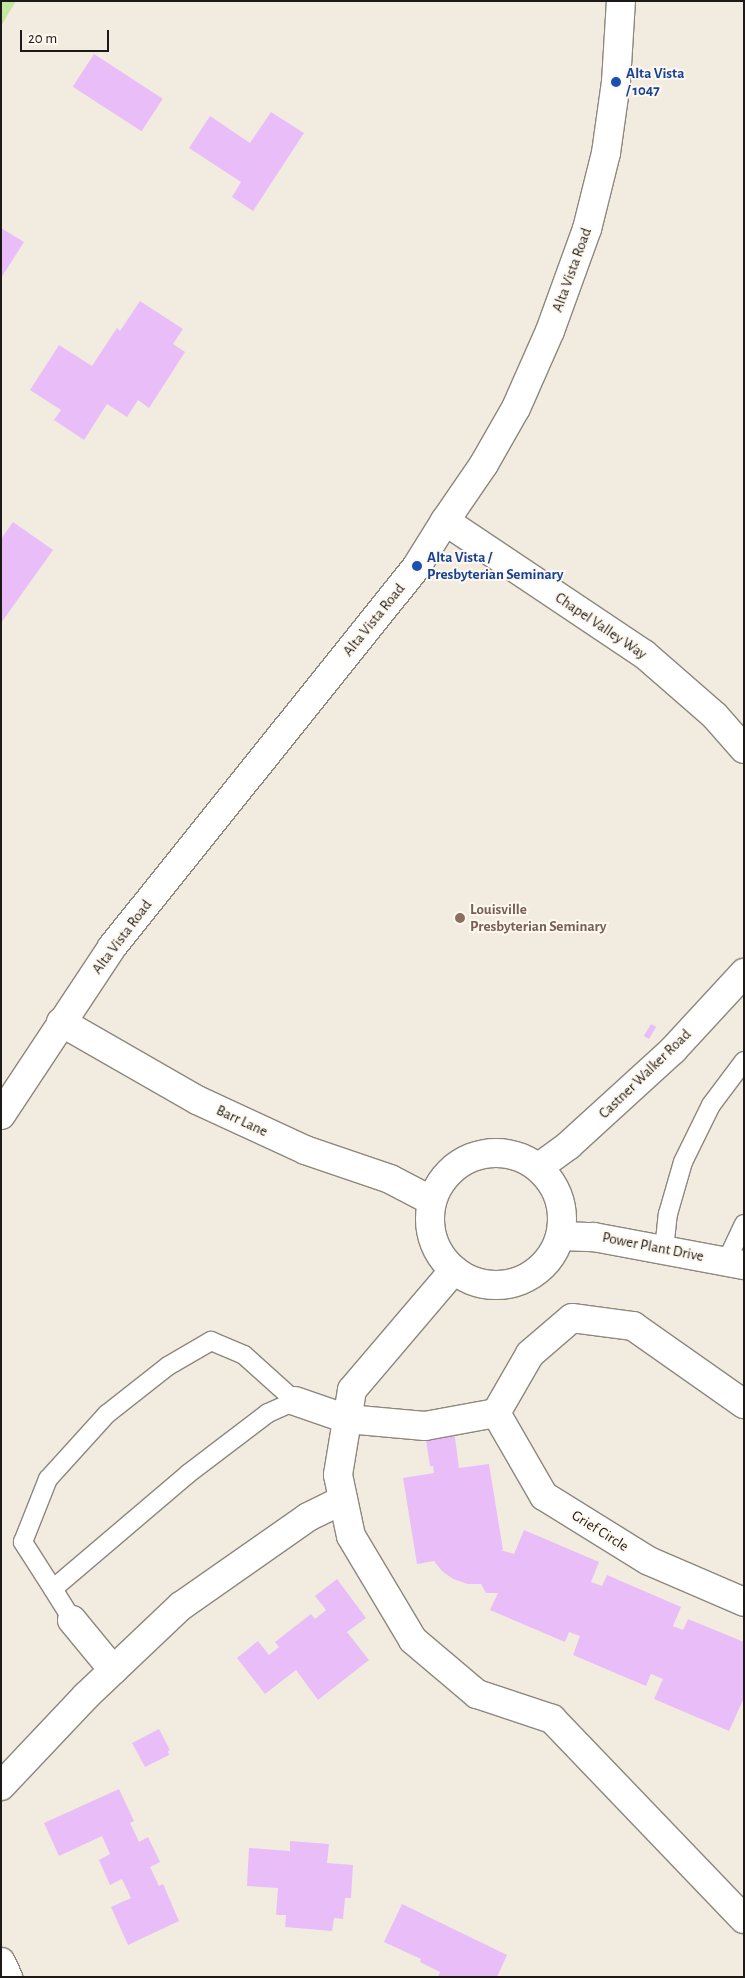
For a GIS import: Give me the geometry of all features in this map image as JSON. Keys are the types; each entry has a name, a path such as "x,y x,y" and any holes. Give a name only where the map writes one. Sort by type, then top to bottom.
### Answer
{"street":[{"name":"Alta Vista Road","path":"1,1115 112,947 418,566 444,521 484,464 516,408 550,331 587,229 606,152 616,82 621,1"},
{"name":"Chapel Valley Way","path":"444,521 644,654 715,716 744,749"},
{"name":"Castner Walker Road","path":"539,1167 569,1145 673,1050 744,973"},
{"name":"Barr Lane","path":"61,1022 197,1100 305,1150 390,1180 432,1201"},
{"path":"485,1152 504,1152 522,1157 539,1167 551,1181 560,1198 563,1217 561,1236 553,1254 541,1268 526,1279 507,1284 488,1285 470,1280 454,1270 441,1256 433,1239 430,1220 432,1201 439,1184 451,1169 467,1158 485,1152"},
{"name":"Power Plant Drive","path":"561,1236 594,1236 735,1264"},
{"path":"454,1270 352,1390 338,1475 350,1536 413,1640 477,1694 552,1719 744,1919"},
{"path":"295,1400 347,1419 425,1426 496,1413 530,1354 572,1318 633,1326 744,1404"},
{"name":"Grief Circle","path":"496,1413 544,1496 649,1561 744,1602"},
{"path":"1,1786 113,1670 181,1606 308,1517 344,1500"},
{"path":"72,1620 113,1670"},
{"path":"1,1962 8,1977"}],"lane":[{"path":"664,1250 668,1214 683,1162 711,1105 744,1062"},
{"path":"735,1264 744,1224"},
{"path":"52,1589 188,1474 268,1413 295,1400 244,1355 210,1341 168,1366 107,1414 48,1479 23,1542 52,1589 72,1620"}],"green space":[{"path":"1,1 16,1 1,26"}],"building":[{"path":"94,54 163,99 142,131 73,87"},
{"path":"271,112 304,133 253,211 232,197 241,182 189,148 210,116 250,143"},
{"path":"1,228 24,242 1,278"},
{"path":"140,301 183,329 173,344 185,352 149,408 138,400 127,417 107,404 84,440 54,420 61,410 30,390 59,345 92,366 117,328 120,331"},
{"path":"13,522 53,550 1,623 1,539"},
{"path":"651,1024 656,1027 649,1039 644,1036"},
{"path":"454,1430 459,1468 489,1464 503,1550 500,1550 514,1554 524,1530 599,1562 591,1582 602,1586 607,1575 681,1607 673,1626 683,1630 688,1619 744,1642 744,1698 729,1731 654,1699 663,1679 651,1674 646,1686 573,1655 580,1636 569,1632 565,1642 490,1610 498,1593 486,1593 481,1584 468,1584 453,1579 442,1571 434,1561 417,1564 403,1478 434,1473 433,1466 430,1466 425,1434"},
{"path":"337,1579 366,1618 347,1632 369,1660 318,1700 296,1670 265,1694 237,1658 258,1641 269,1655 279,1647 275,1642 311,1614 315,1619 326,1610 315,1596"},
{"path":"159,1729 170,1750 168,1751 169,1755 145,1767 132,1743"},
{"path":"119,1789 134,1821 130,1823 139,1842 148,1837 160,1862 150,1867 159,1886 163,1884 179,1921 128,1945 111,1907 131,1898 122,1879 110,1885 99,1860 110,1854 102,1836 59,1856 44,1823"},
{"path":"290,1841 329,1844 327,1863 353,1865 351,1898 345,1898 343,1919 334,1918 332,1931 285,1927 286,1915 276,1915 278,1888 247,1886 249,1848 290,1851"},
{"path":"402,1904 507,1955 497,1977 438,1977 440,1972 420,1962 421,1959 384,1942"}],"place":[{"name":"Alta Vista / 1047","path":"616,82"},
{"name":"Alta Vista / Presbyterian Seminary","path":"417,566"},
{"name":"Louisville Presbyterian Seminary","path":"460,918"}]}
